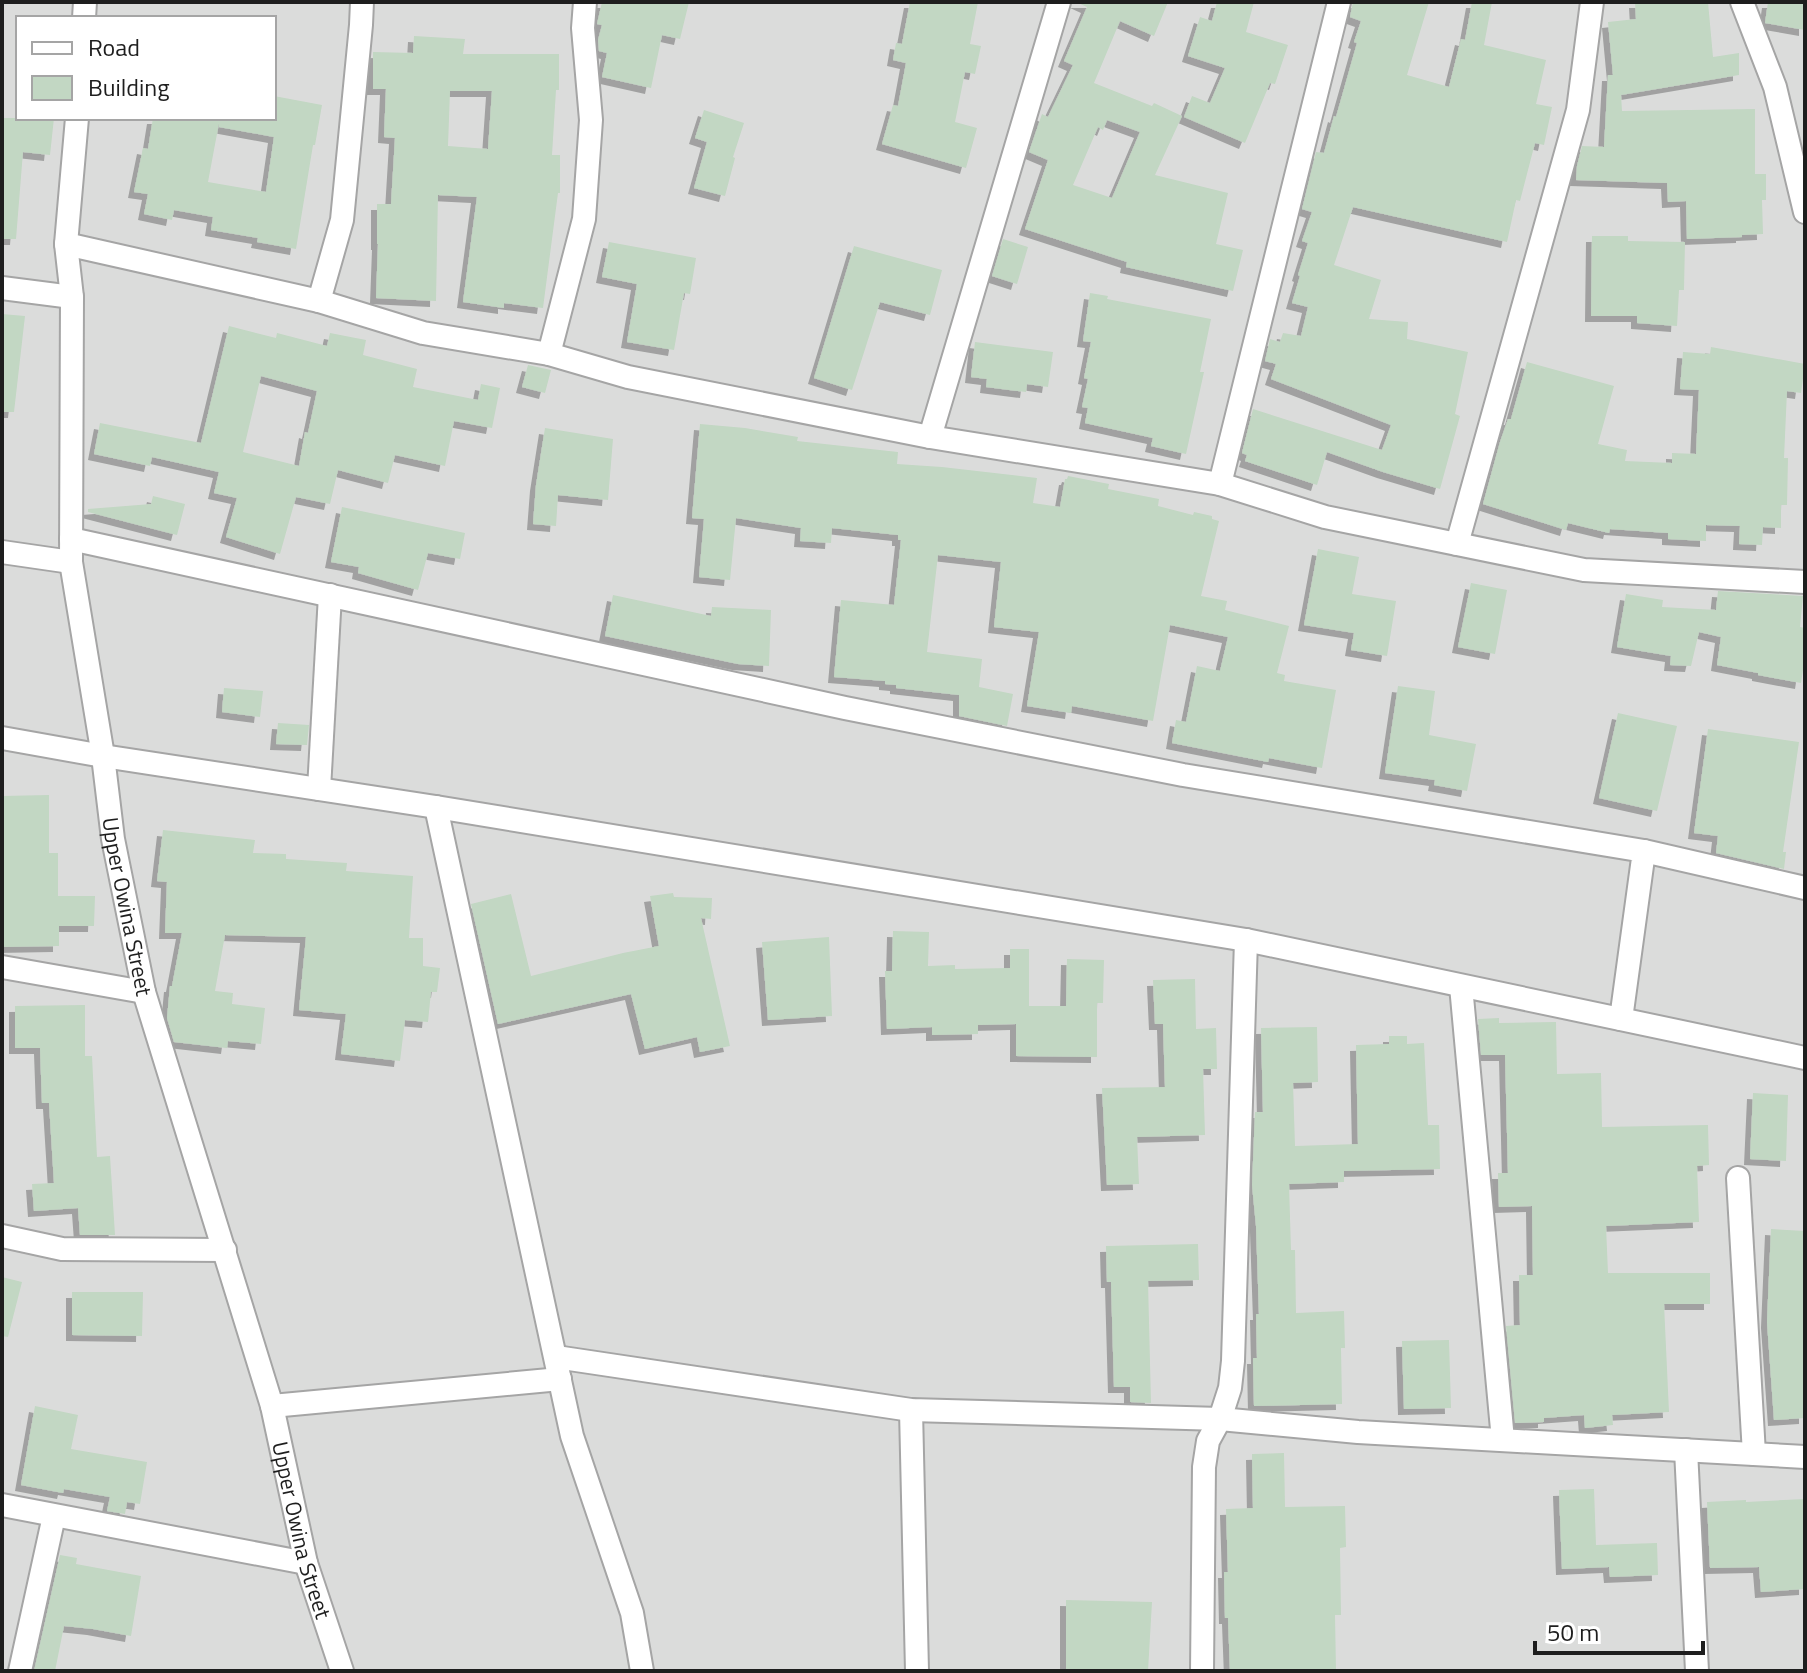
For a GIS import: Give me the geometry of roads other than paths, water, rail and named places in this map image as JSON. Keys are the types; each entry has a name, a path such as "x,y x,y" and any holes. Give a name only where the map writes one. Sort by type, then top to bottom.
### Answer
{"street":[{"path":"319,301 342,220 362,2"},
{"path":"549,354 584,219 591,120 583,28 585,2"},
{"path":"930,437 1059,2"},
{"path":"1220,484 1339,2"},
{"path":"1457,544 1578,110 1592,2"},
{"path":"1742,2 1775,87 1803,199"},
{"name":"Upper Owina Street","path":"77,120 66,244 72,297 71,551 113,839 144,992 272,1406 306,1563 342,1671"},
{"path":"66,244 319,301 423,333 549,354 628,377 930,437 1220,484 1325,517 1584,570 1805,582"},
{"path":"2,288 72,297"},
{"path":"2,552 71,551 330,595 814,702 1137,766 1644,851 1805,888"},
{"path":"319,789 330,595"},
{"path":"2,738 1246,940 1805,1058"},
{"path":"436,807 572,1436 632,1613 642,1671"},
{"path":"1621,1019 1644,851"},
{"path":"1202,1671 1204,1467 1208,1441 1220,1419 1230,1388 1233,1361 1246,940"},
{"path":"2,967 144,992"},
{"path":"1461,986 1503,1440"},
{"path":"1738,1178 1754,1454"},
{"path":"2,1236 62,1249 225,1250"},
{"path":"272,1406 558,1368 911,1410 1220,1419 1358,1432 1805,1457"},
{"path":"911,1410 917,1671"},
{"path":"1686,1450 1697,1671"},
{"path":"2,1505 306,1563"},
{"path":"20,1671 54,1516"}]}
